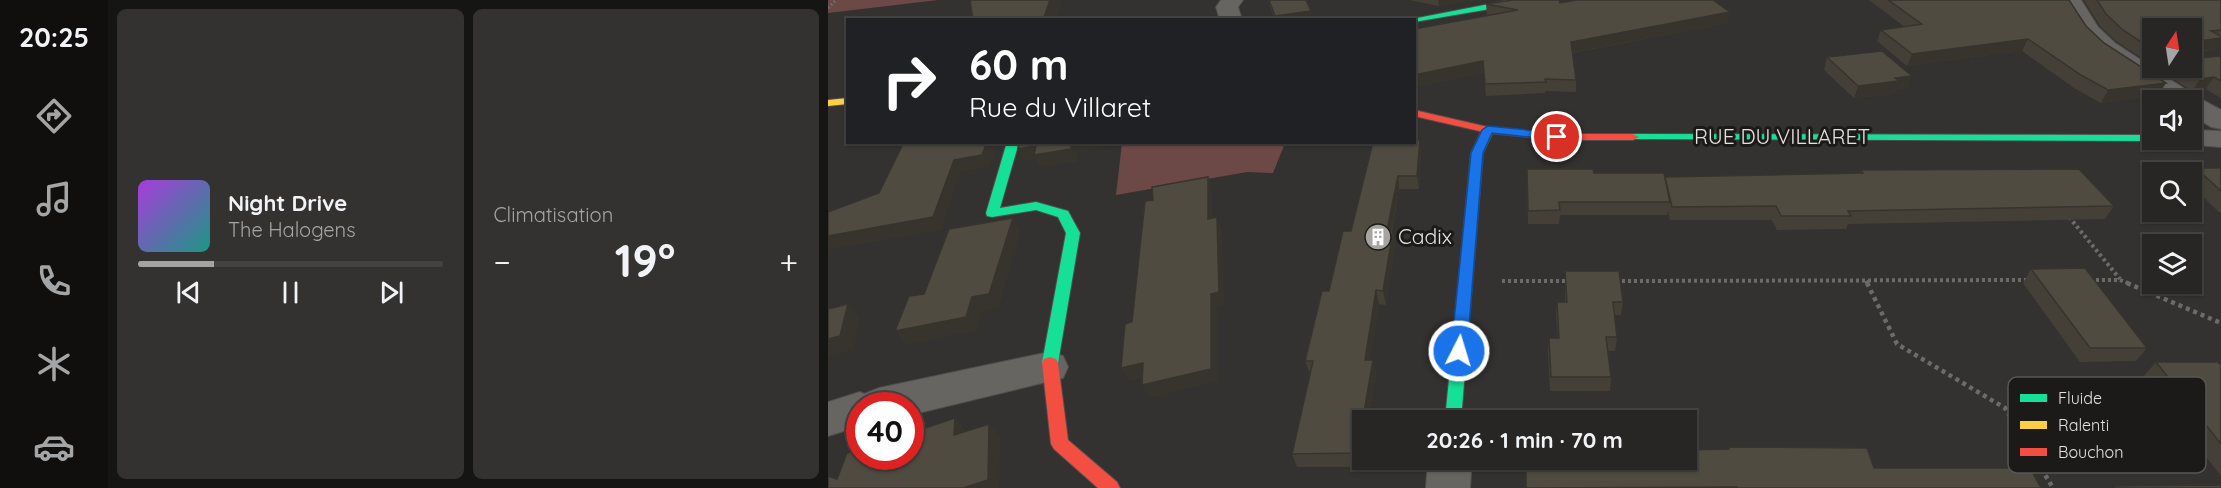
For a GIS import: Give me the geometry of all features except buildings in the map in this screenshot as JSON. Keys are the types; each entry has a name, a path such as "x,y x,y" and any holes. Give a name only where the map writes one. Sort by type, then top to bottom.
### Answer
{"street":[{"path":"1230,18 1227,8 1232,0"},
{"path":"1416,19 1525,0"},
{"path":"2070,0 2089,31 2107,48 2142,66"},
{"path":"2158,78 2173,90"},
{"path":"828,103 846,100"},
{"path":"2202,110 2221,121"},
{"name":"RUE DU VILLARET","path":"1416,113 1488,130 1557,137 2142,138"},
{"path":"1454,410 1477,153 1488,130"},
{"path":"2202,138 2221,139"},
{"path":"1012,144 992,213 1036,206 1063,214 1073,233 1049,368 1060,444 1111,488"},
{"path":"924,395 1049,368"},
{"path":"828,419 846,413"},
{"path":"1448,488 1449,470"}],"path":[{"path":"828,8 836,0"},
{"path":"2068,216 2120,280"},
{"path":"1866,280 1896,344 2005,408 2008,413"},
{"path":"1607,281 2039,280"},
{"path":"2086,280 2120,280 2221,323"},
{"path":"1465,281 1571,281"},
{"path":"2044,473 2053,488"}],"shaded area":[{"path":"828,0 938,0 828,13"},
{"path":"1122,144 1285,144 1273,173 1247,172 1116,195"}],"traffic: fast":[{"path":"1416,19 1525,0"},
{"path":"1454,410 1477,153 1488,130"},
{"path":"1633,137 2142,138"},
{"path":"1012,144 992,213 1036,206 1063,214 1073,233 1050,363"}],"traffic: slow":[{"path":"828,103 846,101"}],"traffic: jam":[{"path":"1416,113 1488,130 1557,137 1633,137"},
{"path":"1050,363 1060,444 1111,488"}],"place":[{"name":"Cadix","path":"1378,237"}],"route":[{"path":"1459,351 1477,153 1488,130 1557,137"}]}
